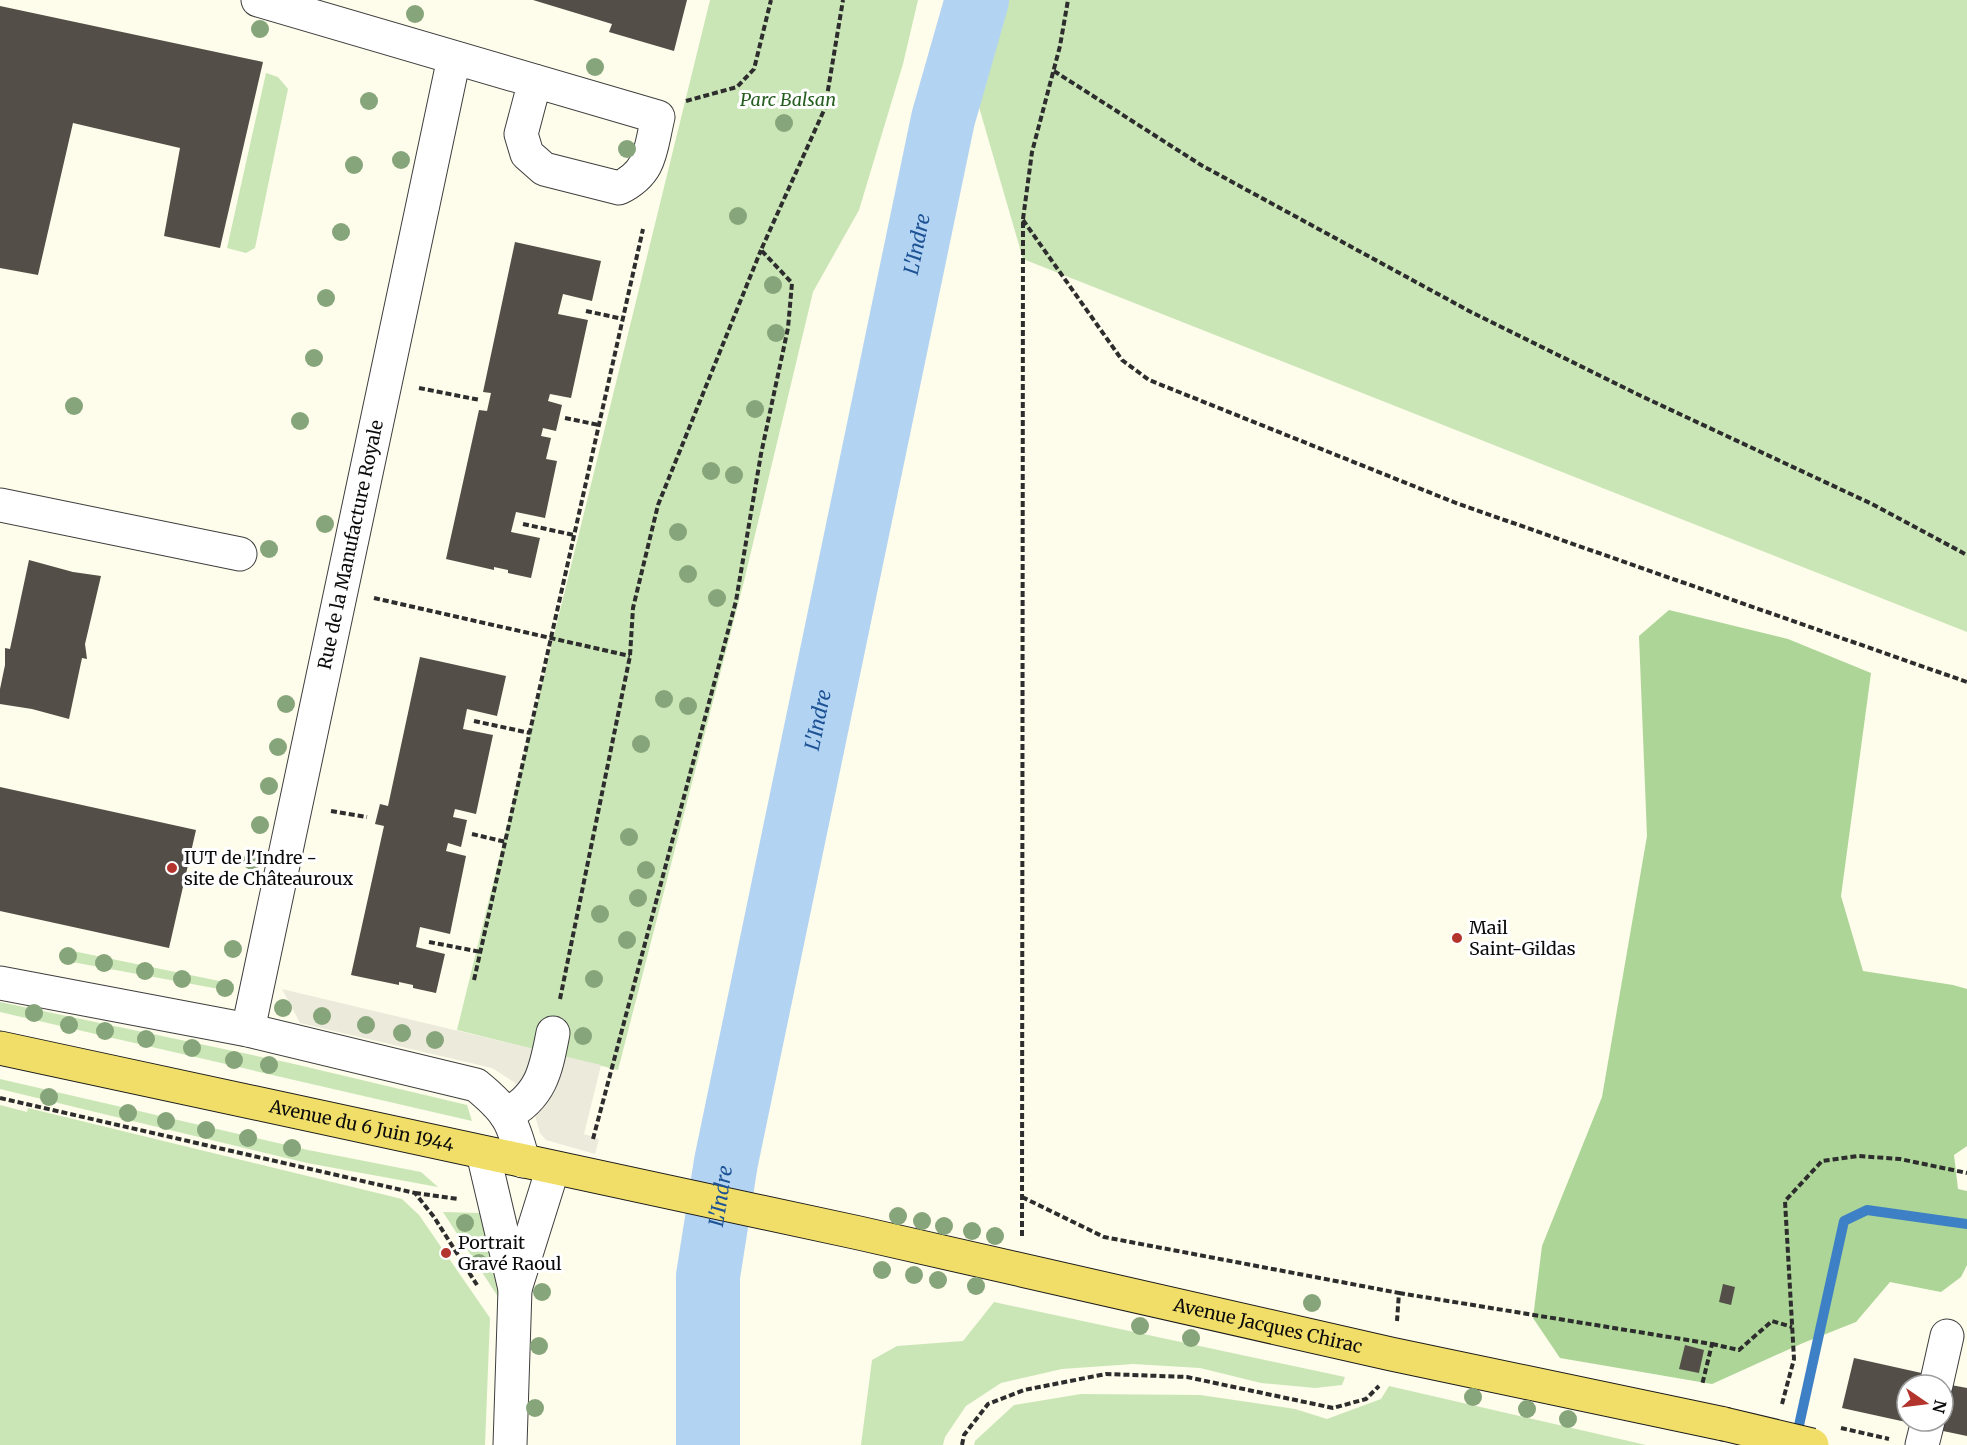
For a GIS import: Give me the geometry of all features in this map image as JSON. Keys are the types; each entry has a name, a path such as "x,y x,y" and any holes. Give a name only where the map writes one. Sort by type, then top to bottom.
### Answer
{"main road":[{"name":"Avenue du 6 Juin 1944","path":"0,1048 724,1204"},
{"name":"Avenue Jacques Chirac","path":"724,1204 1356,1346 1812,1445"}],"street":[{"path":"258,0 454,58 535,81 658,117 644,169 632,182 619,188 544,169 527,154 521,134 535,81"},
{"name":"Rue de la Manufacture Royale","path":"248,1030 454,58"},
{"path":"0,505 240,554"},
{"path":"0,982 248,1030 476,1085 498,1103 538,1165 515,1289 510,1445"},
{"path":"506,1114 528,1100 536,1090 543,1077 554,1033"},
{"path":"483,1153 515,1289"},
{"path":"1939,1373 1947,1336"}],"path":[{"path":"658,117 690,98 737,87 754,69 771,0"},
{"path":"554,1033 630,656 633,608 658,505 761,250 825,108 843,0"},
{"path":"1068,0 1054,71 1032,152 1023,219 1022,1197 1104,1237 1399,1293 1739,1350 1772,1321 1792,1327"},
{"path":"1054,71 1201,165 1471,312 1639,395 1872,504 1967,555"},
{"path":"1023,219 1122,360 1149,380 1456,503 1967,682"},
{"path":"474,980 643,229"},
{"path":"597,1127 736,601 760,454 788,328 792,283 761,250"},
{"path":"586,311 623,319"},
{"path":"418,388 480,400"},
{"path":"565,418 599,425"},
{"path":"523,524 574,535"},
{"path":"374,598 630,656"},
{"path":"474,721 530,733"},
{"path":"330,810 367,817"},
{"path":"472,834 506,842"},
{"path":"429,942 481,952"},
{"path":"0,1098 415,1193 495,1204"},
{"path":"1779,1413 1794,1359 1785,1201 1822,1161 1858,1156 1900,1159 1967,1173"},
{"path":"415,1193 434,1217 482,1292"},
{"path":"1399,1293 1399,1309"},
{"path":"1708,1421 1712,1344"},
{"path":"962,1445 964,1435 988,1404 1024,1390 1106,1374 1187,1377 1333,1408 1366,1399 1382,1380"},
{"path":"1840,1428 1908,1442"}],"green space":[{"name":"Parc Balsan","path":"710,0 918,0 903,64 859,210 813,292 744,581 618,1070 457,1030"},
{"path":"1008,0 1967,0 1967,632 1023,259 979,107"},
{"path":"266,73 278,77 288,89 255,248 246,253 227,248"},
{"path":"1669,610 1788,639 1871,673 1841,896 1863,971 1967,989 1967,1146 1954,1155 1958,1189 1967,1191 1967,1265 1961,1277 1941,1292 1890,1282 1856,1322 1712,1384 1560,1358 1533,1318 1542,1246 1602,1097 1647,836 1639,636"},
{"path":"63,949 234,984 230,991 61,960"},
{"path":"0,1002 290,1063 467,1105 472,1121 0,1012"},
{"path":"0,1079 308,1150 421,1172 438,1187 307,1163 0,1089"},
{"path":"0,1105 27,1112 28,1108 402,1199 419,1215 490,1318 485,1445 0,1445"},
{"path":"443,1212 480,1213 504,1306"},
{"path":"994,1302 1345,1377 1342,1385 1315,1388 1261,1383 1200,1368 1133,1364 1062,1369 1001,1383 966,1406 945,1437 943,1445 861,1445 872,1360 897,1346 963,1341"},
{"path":"1389,1386 1646,1445 974,1445 975,1441 1014,1405 1081,1394 1200,1395 1295,1409 1327,1419 1381,1399"}],"shaded area":[{"path":"282,989 601,1065 584,1134 599,1139 595,1154 546,1140 540,1133 534,1112 525,1094 514,1082 492,1068 300,1023"}],"building":[{"path":"533,0 687,0 674,51 609,32 612,24"},
{"path":"0,6 263,62 220,248 164,236 180,148 73,123 38,275 0,268"},
{"path":"515,242 601,261 592,301 563,294 558,314 588,320 571,398 550,394 548,401 562,405 556,431 543,428 541,436 551,438 546,459 557,461 545,518 516,512 511,532 540,538 531,578 508,573 508,570 494,567 494,570 446,559 479,410 487,411 491,393 483,392"},
{"path":"29,560 73,572 101,576 85,644 87,659 82,658 69,719 32,709 0,704 5,648 10,649"},
{"path":"420,657 506,676 497,716 467,709 463,729 493,735 476,814 455,809 453,817 467,820 461,847 448,843 446,851 466,856 450,934 420,927 416,947 445,954 436,993 399,982 399,985 351,975 384,826 375,824 380,804 388,806"},
{"path":"0,787 196,830 169,948 0,911"},
{"path":"1723,1284 1735,1287 1731,1305 1719,1302"},
{"path":"1685,1345 1704,1350 1699,1373 1679,1369"},
{"path":"1854,1358 1922,1373 1895,1373 1895,1420 1842,1408"},
{"path":"1955,1386 1967,1388 1967,1436 1953,1433 1955,1433"}],"waterway":[{"name":"L'Indre","path":"708,1445 708,1276 726,1162 943,119 977,0"},
{"path":"1796,1439 1844,1221 1867,1210 1967,1224"}],"place":[{"name":"IUT de l'Indre - site de Châteauroux","path":"172,868"},
{"name":"Mail Saint-Gildas","path":"1457,938"},
{"name":"Portrait Gravé Raoul","path":"446,1253"}]}
